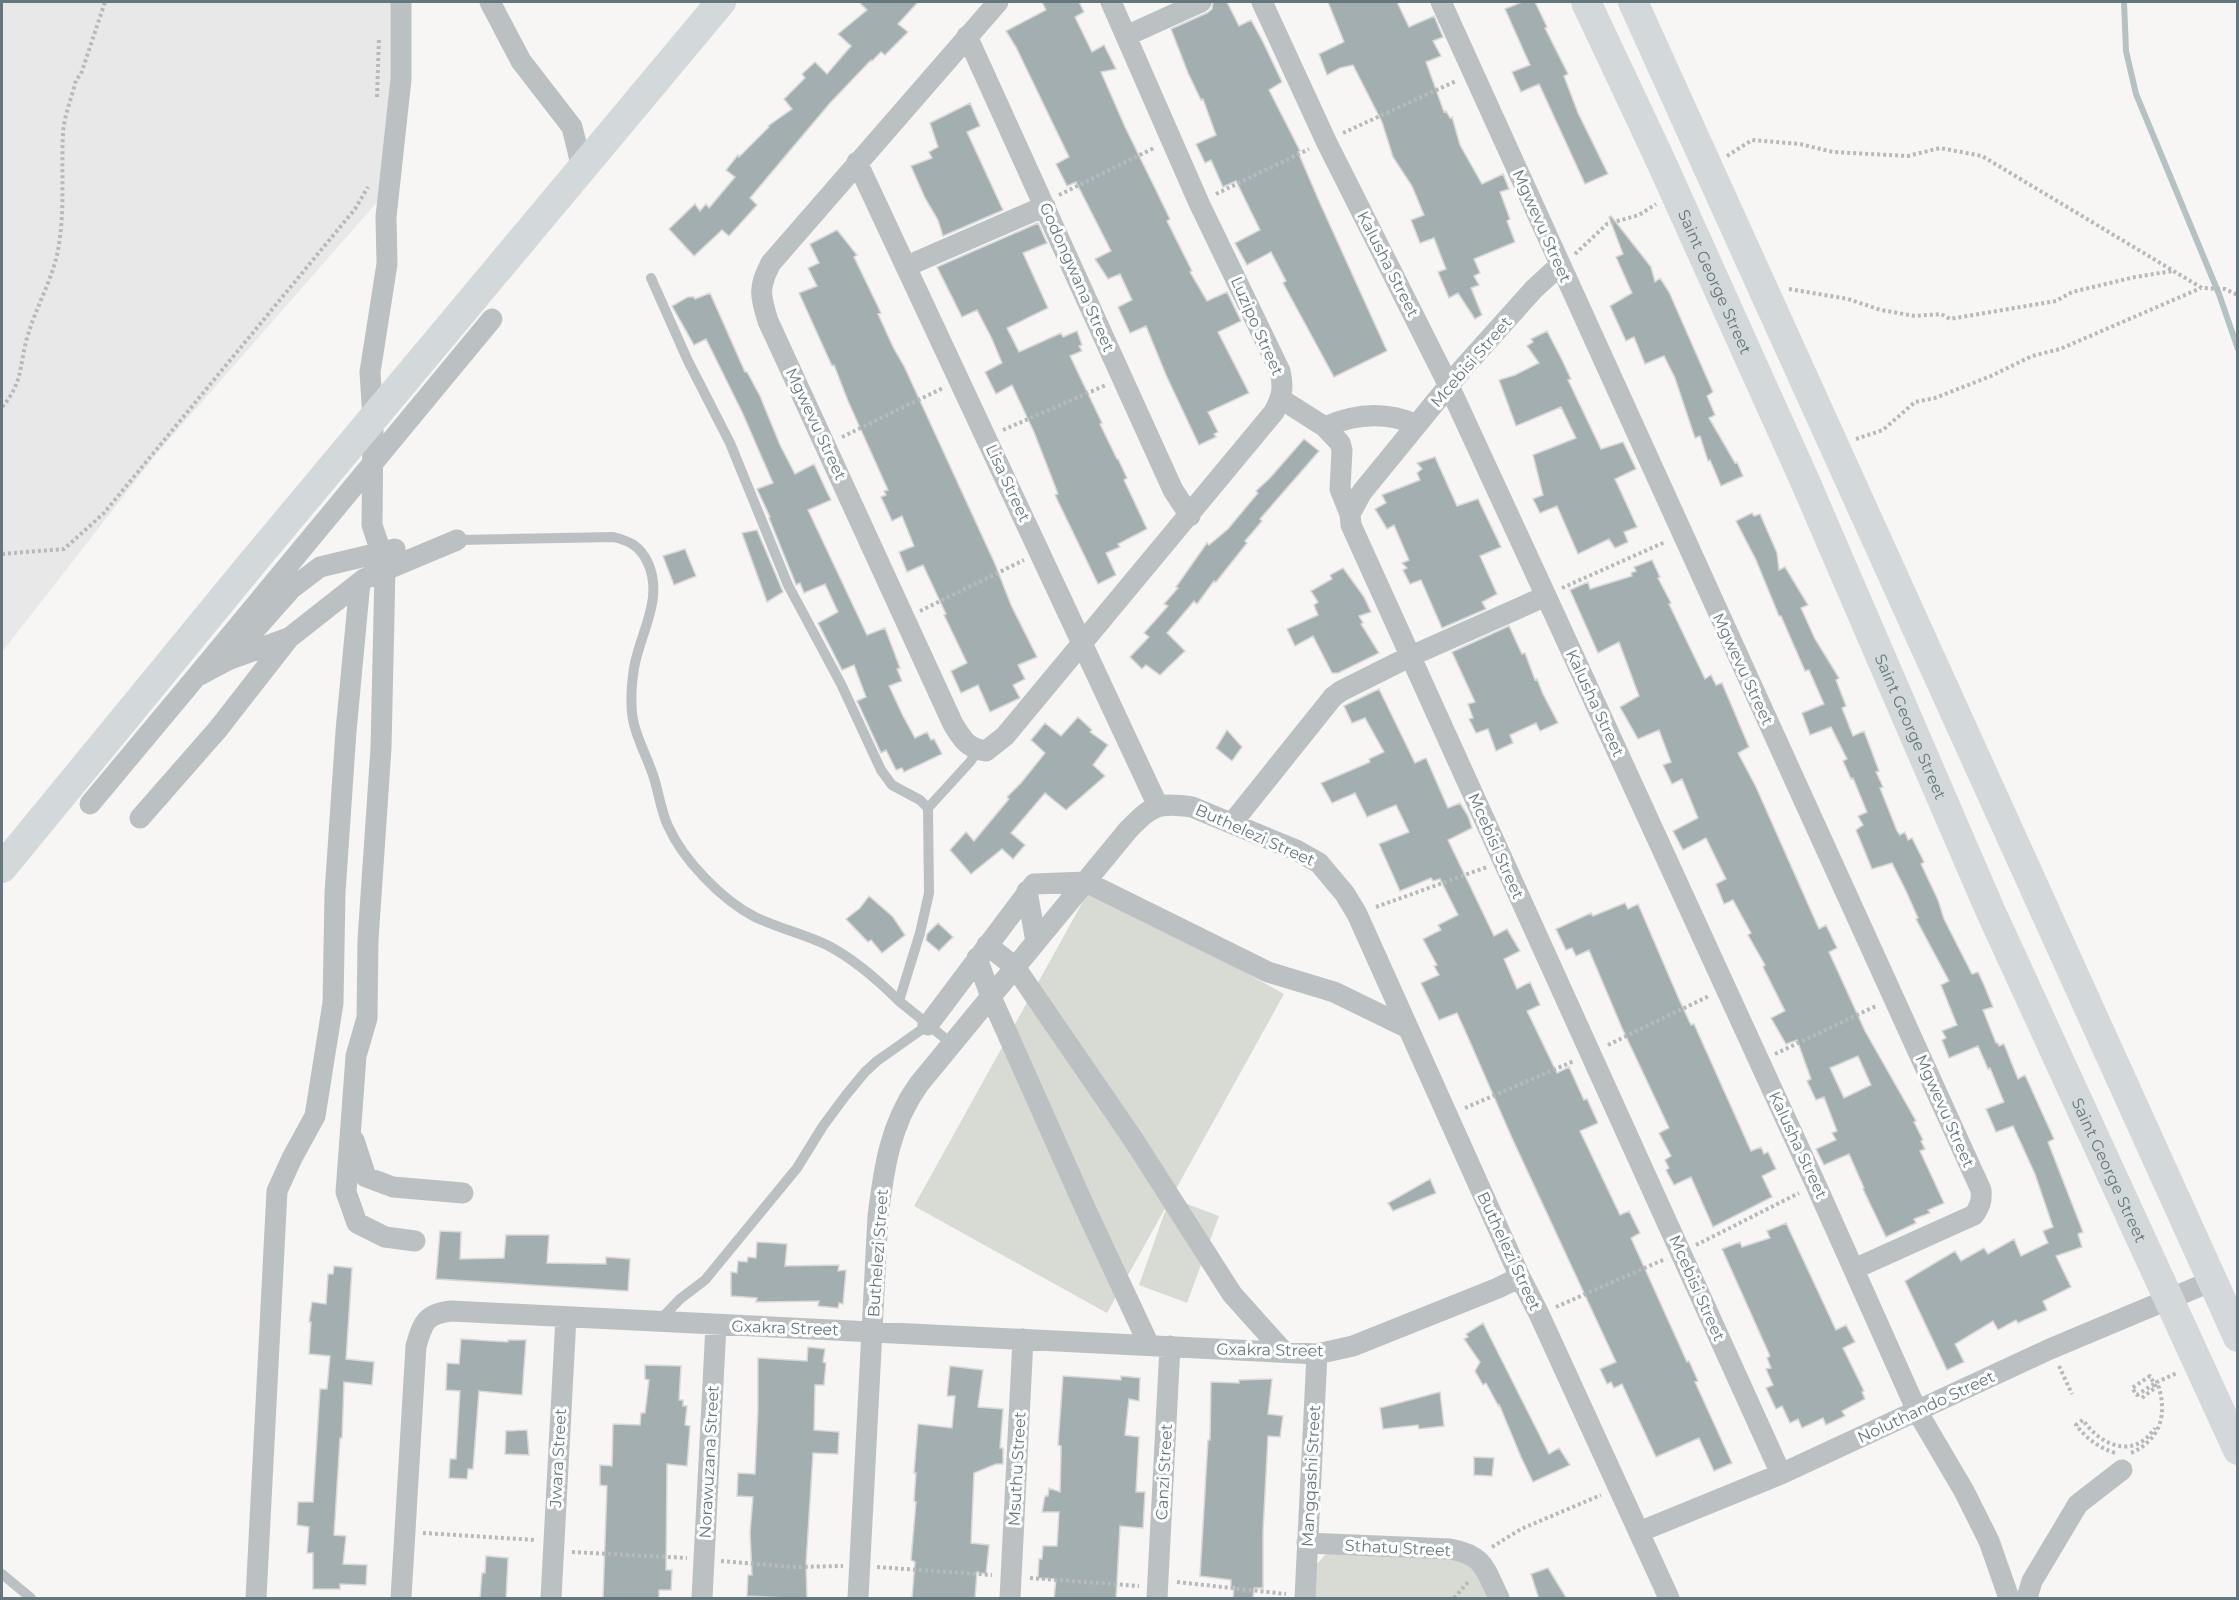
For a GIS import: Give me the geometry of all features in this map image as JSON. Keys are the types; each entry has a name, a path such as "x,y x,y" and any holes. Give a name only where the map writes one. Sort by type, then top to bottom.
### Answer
{"main road":[{"path":"2,868 720,2"},
{"name":"Saint George Street","path":"1586,2 1675,191 1804,479 1990,910 2238,1450"},
{"path":"1633,2 2238,1337"}],"street":[{"path":"401,2 401,79 386,217 387,264 370,372 373,419 372,525 383,561 381,748 368,940 367,1018 356,1056 346,1192 357,1223 386,1237 415,1241"},
{"path":"490,2 521,61 572,127 582,168"},
{"name":"Mgwevu Street","path":"978,750 963,740 953,724 768,321 761,300 760,288 771,263 999,2"},
{"name":"Luzipo Street","path":"1083,642 1190,516 1274,412 1281,399 1283,386 1280,371 1199,202 1111,2"},
{"path":"1126,36 1201,2"},
{"name":"Kalusha Street","path":"1262,2 1326,141 1449,386 1760,1061 1917,1411 1964,1491 1989,1541 2009,1599"},
{"name":"Mgwevu Street","path":"1441,2 1981,1190 1980,1207 1974,1215 1854,1269"},
{"name":"Godongwana Street","path":"967,36 1173,490 1190,516"},
{"name":"Lisa Street","path":"857,162 1158,806"},
{"path":"907,266 1044,204"},
{"name":"Mcebisi Street","path":"1560,265 1534,289 1449,386 1362,492 1350,514 1351,525 1781,1474"},
{"path":"90,804 492,319"},
{"path":"1281,399 1334,435 1342,450 1340,489 1350,514"},
{"path":"1325,428 1355,416 1381,415 1401,418 1417,425"},
{"path":"228,660 291,589 320,567 383,561 457,540"},
{"path":"140,818 218,729 289,638 383,561"},
{"path":"256,1599 277,1191 315,1116 333,1003 335,893 344,754 360,582"},
{"path":"1232,823 1333,697 1341,691 1411,656 1546,596"},
{"path":"196,676 228,660 289,638"},
{"path":"978,750 986,751 1005,736 1083,642"},
{"name":"Buthelezi Street","path":"858,1599 878,1216 890,1142 896,1124 909,1098 991,996 1128,830 1146,812 1158,806 1192,807 1296,850 1319,862 1345,894 1357,914 1520,1277 1670,1599"},
{"path":"928,1025 1034,884 1086,882 1268,972 1334,992 1408,1028"},
{"path":"1027,891 1036,942"},
{"path":"982,952 1015,967 1133,1139 1232,1294 1284,1352"},
{"path":"982,952 991,996 1149,1345"},
{"path":"351,1130 366,1177 393,1187 463,1193"},
{"name":"Gxakra Street","path":"401,1599 416,1346 425,1321 436,1313 451,1311 1317,1354 1353,1346 1520,1277"},
{"name":"Noluthando Street","path":"1639,1532 1781,1474 2050,1349 2212,1281"},
{"name":"Jwara Street","path":"551,1599 566,1317"},
{"name":"Norawuzana Street","path":"702,1599 716,1324"},
{"name":"Msuthu Street","path":"1010,1599 1023,1339"},
{"name":"Canzi Street","path":"1157,1589 1170,1346"},
{"name":"Mangqashi Street","path":"1305,1597 1317,1354"},
{"path":"2027,1599 2032,1581 2078,1504 2122,1470"},
{"name":"Sthatu Street","path":"1307,1543 1450,1549 1467,1552 1476,1557"},
{"path":"1476,1557 1486,1570 1499,1599"}],"lane":[{"path":"651,278 688,362 730,442 788,585 841,684 881,770 891,785 920,800 928,808"},
{"path":"457,540 613,537 636,545 644,554 649,566 654,593 634,668 632,717 653,776 664,816 676,841 694,865 741,908 757,918 828,946 880,983 952,1044"},
{"path":"899,1001 920,933 929,893 928,808 978,750"},
{"path":"658,1322 680,1299 705,1280 797,1168 823,1126 865,1072 928,1025"},
{"path":"2,1575 31,1599"}],"path":[{"path":"2,406 13,394 23,365 27,338 35,313 56,260 63,193 63,131 76,80 81,74 105,2"},
{"path":"377,108 379,37"},
{"path":"1199,202 1474,73"},
{"path":"1044,204 1171,140"},
{"path":"1708,168 1752,140 1800,144 1833,152 1908,156 1940,148 1982,156 2202,288"},
{"path":"2,554 64,549 104,513 355,209 368,190 370,179"},
{"path":"1560,265 1607,224 1639,215 1675,191"},
{"path":"1762,285 1848,299 1881,310 1915,316 1941,314 1950,319 2056,301 2072,292 2135,277 2174,271"},
{"path":"1837,450 1855,439 1883,430 1915,402 1935,398 1982,380 2032,356 2060,349 2202,288 2225,289 2238,295"},
{"path":"987,437 1123,378"},
{"path":"826,445 960,380"},
{"path":"1546,596 1682,534"},
{"path":"905,618 1041,552"},
{"path":"1357,914 1502,862"},
{"path":"1448,1116 1592,1053 1726,988"},
{"path":"1760,1061 1893,998"},
{"path":"1539,1314 1681,1252 1816,1185"},
{"path":"2050,1349 2072,1394"},
{"path":"2142,1398 2156,1387 2153,1382 2150,1376 2132,1388 2137,1395 2150,1386 2157,1382 2187,1369"},
{"path":"2155,1428 2147,1438 2135,1446 2116,1446 2097,1436 2083,1420 2076,1425 2086,1438 2100,1447 2122,1455 2145,1446 2163,1416 2164,1403 2157,1382"},
{"path":"1476,1557 1521,1529 1619,1487"},
{"path":"405,1532 554,1542"},
{"path":"1157,1589 1305,1597"}],"shaded area":[{"path":"2,2 395,2 385,193 158,452 2,652"},
{"path":"1091,887 1284,994 1171,1198 1219,1216 1187,1303 1139,1285 1168,1203 1107,1313 914,1206"},
{"path":"1327,1553 1470,1560 1491,1598 1314,1598 1315,1566"}],"building":[{"path":"859,2 918,2 898,24 908,32 885,55 881,52 871,60 830,103 750,198 757,205 729,236 722,230 694,256 669,229 695,204 700,211 706,204 709,208 735,177 726,170 738,155 739,157 768,126 792,109 784,99 805,78 802,74 815,62 827,74 851,46 838,34 867,10"},
{"path":"1042,2 1079,2 1084,12 1075,17 1092,52 1104,45 1116,69 1101,72 1170,219 1167,221 1192,271 1190,272 1207,301 1227,292 1241,321 1218,332 1249,393 1208,412 1218,432 1214,434 1216,437 1199,445 1146,326 1130,333 1118,307 1132,300 1120,274 1108,279 1095,259 1111,251 1076,182 1067,186 1056,164 1069,157 1006,31 1046,10"},
{"path":"1213,2 1227,2 1239,26 1251,20 1263,42 1282,82 1269,90 1300,151 1298,152 1319,201 1387,351 1334,377 1283,283 1286,281 1271,252 1247,265 1235,243 1260,230 1236,181 1223,187 1211,160 1205,163 1196,144 1216,135 1203,99 1201,100 1188,73 1171,29 1207,13 1212,9"},
{"path":"1328,2 1397,2 1409,27 1434,16 1443,37 1433,41 1441,56 1426,62 1444,112 1446,111 1450,118 1452,117 1460,145 1482,184 1503,174 1509,189 1500,192 1510,219 1507,221 1515,242 1474,259 1480,273 1474,276 1479,285 1471,288 1482,315 1475,319 1458,293 1449,298 1438,272 1446,269 1434,238 1420,243 1411,220 1424,215 1412,186 1393,157 1382,122 1353,65 1340,68 1327,75 1319,54 1344,42"},
{"path":"1522,2 1535,2 1568,74 1564,76 1578,113 1608,174 1585,184 1539,84 1521,92 1512,72 1530,65 1505,9"},
{"path":"970,103 980,126 967,132 1003,210 943,236 938,220 911,166 932,158 929,152 938,147 930,123"},
{"path":"1611,216 1651,267 1655,282 1660,278 1669,292 1713,392 1707,396 1715,415 1709,418 1735,463 1737,462 1743,476 1721,486 1710,460 1708,461 1700,436 1695,438 1675,378 1664,356 1645,364 1634,337 1626,341 1610,306 1632,293 1616,257 1623,254 1609,217"},
{"path":"1038,223 1047,243 1023,253 1048,308 1007,328 1019,352 1061,333 1063,337 1077,331 1082,351 1070,356 1127,478 1124,480 1147,529 1118,544 1120,547 1106,553 1116,575 1098,584 1055,495 1058,494 1034,432 1012,385 996,394 985,372 1002,363 992,339 977,310 962,317 937,267"},
{"path":"837,230 857,255 854,257 881,313 878,314 1037,657 1018,665 1025,679 1013,685 1020,698 990,712 978,685 961,693 951,671 967,663 923,565 907,572 899,552 914,546 902,516 892,521 881,497 886,495 884,491 888,490 834,365 832,366 799,293 817,286 808,268 819,263 810,244"},
{"path":"710,293 745,372 760,396 780,445 795,474 814,464 831,500 808,510 867,635 885,628 900,668 897,669 902,681 889,686 903,716 915,738 927,732 931,740 934,739 942,754 904,772 902,768 896,770 886,750 881,753 857,701 866,697 854,665 842,670 818,623 838,612 825,584 804,593 800,583 796,585 757,489 773,483 743,414 706,339 694,345 672,306 688,297 695,299"},
{"path":"1547,331 1571,379 1568,380 1601,449 1623,442 1636,469 1615,479 1637,527 1624,532 1628,542 1615,548 1609,539 1578,554 1557,506 1540,513 1533,499 1543,495 1533,455 1576,438 1561,407 1516,426 1499,380 1539,363 1527,346 1533,342 1531,339"},
{"path":"1304,439 1319,451 1260,519 1262,521 1245,541 1247,543 1216,582 1214,581 1197,604 1194,601 1167,633 1185,651 1160,675 1146,665 1142,669 1130,657 1149,637 1144,633 1168,606 1164,604 1178,588 1176,587 1207,543 1209,545 1228,529 1258,493 1256,491"},
{"path":"1435,457 1457,506 1478,499 1501,547 1480,556 1497,594 1482,602 1486,609 1442,628 1421,580 1410,584 1403,570 1407,568 1402,563 1409,560 1394,525 1387,529 1375,509 1386,503 1382,495 1420,480 1417,473 1422,469 1417,463"},
{"path":"1752,513 1754,516 1760,514 1777,553 1779,570 1785,567 1808,605 1801,608 1815,639 1839,678 1836,680 1846,706 1842,708 1853,736 1864,731 1879,771 1876,772 1883,787 1880,788 1897,831 1900,835 1905,832 1908,840 1912,838 1924,862 1921,864 1944,919 1972,974 1978,972 1984,985 1993,1007 1983,1010 1996,1043 1999,1046 2004,1044 2018,1079 2025,1075 2054,1139 2048,1142 2083,1232 2078,1234 2082,1247 2056,1256 2071,1287 2043,1301 2047,1310 2018,1323 2016,1320 1998,1330 1993,1321 1955,1344 1964,1362 1947,1370 1905,1281 1955,1251 1961,1261 1984,1248 1988,1254 2014,1239 2021,1256 2048,1243 2043,1231 2053,1227 2035,1174 2013,1126 1996,1132 1986,1109 2004,1102 1978,1046 1949,1058 1942,1040 1946,1038 1942,1031 1957,1025 1941,985 1949,981 1916,919 1918,918 1892,863 1872,869 1856,830 1863,825 1858,816 1867,812 1853,778 1851,779 1843,761 1847,759 1831,727 1810,735 1802,713 1824,704 1809,670 1805,671 1756,560 1736,521"},
{"path":"757,530 783,592 767,602 742,533"},
{"path":"685,549 696,576 674,585 663,556"},
{"path":"1652,560 1671,603 1669,604 1705,679 1711,675 1716,685 1722,683 1749,747 1738,753 1756,787 1819,929 1826,925 1837,948 1829,952 1865,1031 1916,1121 1914,1122 1925,1149 1920,1151 1944,1203 1928,1210 1930,1213 1914,1219 1916,1223 1886,1237 1849,1154 1824,1165 1816,1149 1836,1140 1832,1133 1837,1131 1824,1097 1816,1100 1807,1081 1811,1079 1797,1040 1786,1044 1771,1018 1785,1011 1763,967 1765,965 1748,935 1751,933 1733,900 1724,904 1716,884 1726,879 1706,838 1683,850 1673,831 1698,818 1682,779 1672,784 1663,765 1671,762 1659,730 1638,739 1620,707 1639,696 1619,642 1598,653 1570,590 1588,582 1590,589 1632,576 1631,573 1636,571 1634,567","holes":["1858,1056 1871,1085 1844,1098 1830,1068"]},
{"path":"1343,568 1364,597 1371,612 1359,616 1363,623 1361,624 1379,653 1338,673 1332,673 1313,636 1295,646 1287,629 1318,615 1314,605 1318,602 1311,591 1332,579 1330,575"},
{"path":"1509,626 1522,654 1525,653 1535,680 1537,679 1558,723 1540,731 1536,723 1510,735 1513,743 1496,751 1488,729 1476,733 1469,719 1473,718 1468,704 1475,702 1452,652"},
{"path":"1379,689 1415,763 1426,758 1448,808 1460,803 1468,816 1472,828 1448,840 1494,936 1507,929 1520,951 1504,959 1517,989 1530,982 1540,1005 1527,1011 1557,1073 1569,1067 1584,1100 1587,1099 1598,1123 1580,1131 1620,1215 1629,1211 1640,1233 1631,1238 1687,1362 1689,1361 1698,1381 1695,1382 1732,1463 1714,1471 1699,1438 1656,1457 1622,1384 1614,1388 1611,1382 1607,1384 1600,1369 1616,1362 1457,1013 1439,1020 1421,983 1439,975 1434,966 1437,965 1423,939 1441,930 1438,925 1458,915 1440,879 1433,881 1431,878 1400,891 1379,844 1409,832 1396,805 1367,817 1355,793 1332,803 1321,783 1370,762 1369,759 1384,752 1365,718 1352,723 1344,706"},
{"path":"1078,717 1092,730 1090,732 1108,745 1093,765 1105,776 1066,810 1045,793 1011,833 1025,845 1013,859 1002,849 971,874 950,850 966,832 974,841 1009,799 1007,797 1045,753 1031,740 1045,723 1061,736"},
{"path":"1227,730 1242,747 1232,761 1216,748"},
{"path":"869,896 893,917 905,935 882,953 871,940 868,942 846,919 860,908"},
{"path":"1625,903 1628,909 1638,904 1678,997 1691,1025 1694,1024 1751,1151 1761,1147 1764,1154 1768,1152 1776,1169 1762,1176 1772,1197 1713,1227 1691,1177 1674,1185 1666,1170 1669,1168 1665,1160 1671,1156 1659,1133 1669,1128 1622,1028 1589,950 1576,956 1572,948 1566,950 1556,929 1591,913 1593,916"},
{"path":"938,923 953,937 939,951 926,940 927,934"},
{"path":"1430,1179 1436,1193 1393,1211 1388,1203"},
{"path":"1786,1223 1836,1330 1846,1325 1855,1342 1843,1348 1864,1391 1862,1392 1865,1399 1842,1411 1845,1416 1826,1425 1823,1418 1802,1428 1798,1419 1790,1423 1782,1406 1776,1409 1766,1388 1773,1385 1766,1369 1771,1368 1767,1358 1770,1356 1722,1249 1740,1242 1742,1247 1770,1238 1767,1231"},
{"path":"440,1231 461,1232 460,1259 504,1258 506,1235 549,1235 547,1263 606,1264 606,1257 630,1259 628,1291 436,1279"},
{"path":"757,1242 787,1244 785,1266 839,1265 838,1271 846,1270 843,1304 839,1303 838,1308 818,1306 819,1301 756,1302 757,1298 731,1296 731,1272 737,1273 738,1261 747,1262 748,1257 756,1258"},
{"path":"334,1266 352,1268 346,1359 374,1362 372,1385 344,1382 334,1535 346,1536 343,1564 367,1565 366,1585 340,1584 340,1589 313,1589 313,1553 307,1553 309,1527 297,1525 298,1502 313,1502 320,1389 327,1389 330,1356 309,1354 311,1322 309,1322 312,1302 326,1304 328,1274 333,1274"},
{"path":"1483,1323 1549,1454 1559,1448 1570,1465 1533,1482 1499,1404 1499,1407 1486,1383 1483,1385 1475,1371 1480,1362 1464,1339 1468,1337 1466,1334"},
{"path":"461,1339 508,1342 508,1340 526,1340 522,1395 479,1391 473,1469 468,1469 467,1479 449,1478 450,1459 456,1459 460,1391 446,1390 447,1363 459,1364"},
{"path":"808,1347 825,1349 824,1385 815,1385 814,1430 839,1432 838,1454 813,1453 806,1564 807,1599 747,1596 748,1575 752,1575 750,1532 753,1497 737,1496 738,1473 755,1474 758,1358 807,1361"},
{"path":"645,1365 681,1366 679,1400 683,1400 683,1406 687,1406 685,1425 690,1426 687,1466 667,1464 666,1570 672,1570 671,1590 659,1590 659,1599 603,1599 607,1486 600,1485 600,1465 612,1466 613,1424 640,1425 641,1413 645,1413 649,1380 645,1379"},
{"path":"950,1366 983,1370 978,1407 1003,1409 1000,1448 1003,1448 1003,1464 996,1464 974,1473 971,1543 989,1545 986,1574 977,1572 975,1599 912,1599 915,1562 911,1560 916,1502 914,1501 916,1473 914,1473 918,1424 952,1428 955,1396 947,1396"},
{"path":"1063,1376 1121,1380 1121,1376 1140,1378 1139,1401 1129,1399 1125,1435 1139,1437 1136,1492 1145,1492 1143,1528 1120,1526 1116,1599 1054,1599 1056,1579 1038,1578 1039,1559 1042,1559 1043,1546 1057,1546 1059,1512 1042,1512 1049,1488 1060,1492 1061,1446 1058,1445"},
{"path":"1272,1379 1268,1414 1283,1416 1280,1437 1268,1436 1263,1531 1263,1588 1254,1588 1253,1599 1233,1599 1234,1587 1231,1587 1231,1580 1200,1576 1208,1440 1210,1440 1211,1382 1239,1383 1239,1380"},
{"path":"1440,1392 1444,1426 1419,1429 1418,1425 1383,1429 1380,1408"},
{"path":"527,1430 529,1455 505,1454 506,1431"},
{"path":"1474,1457 1494,1458 1492,1476 1474,1475"},
{"path":"486,1556 508,1558 506,1599 480,1599"},
{"path":"1548,1568 1567,1599 1539,1599 1531,1574"}],"waterway":[{"path":"2124,2 2126,51 2136,94 2219,294 2238,349"}]}
